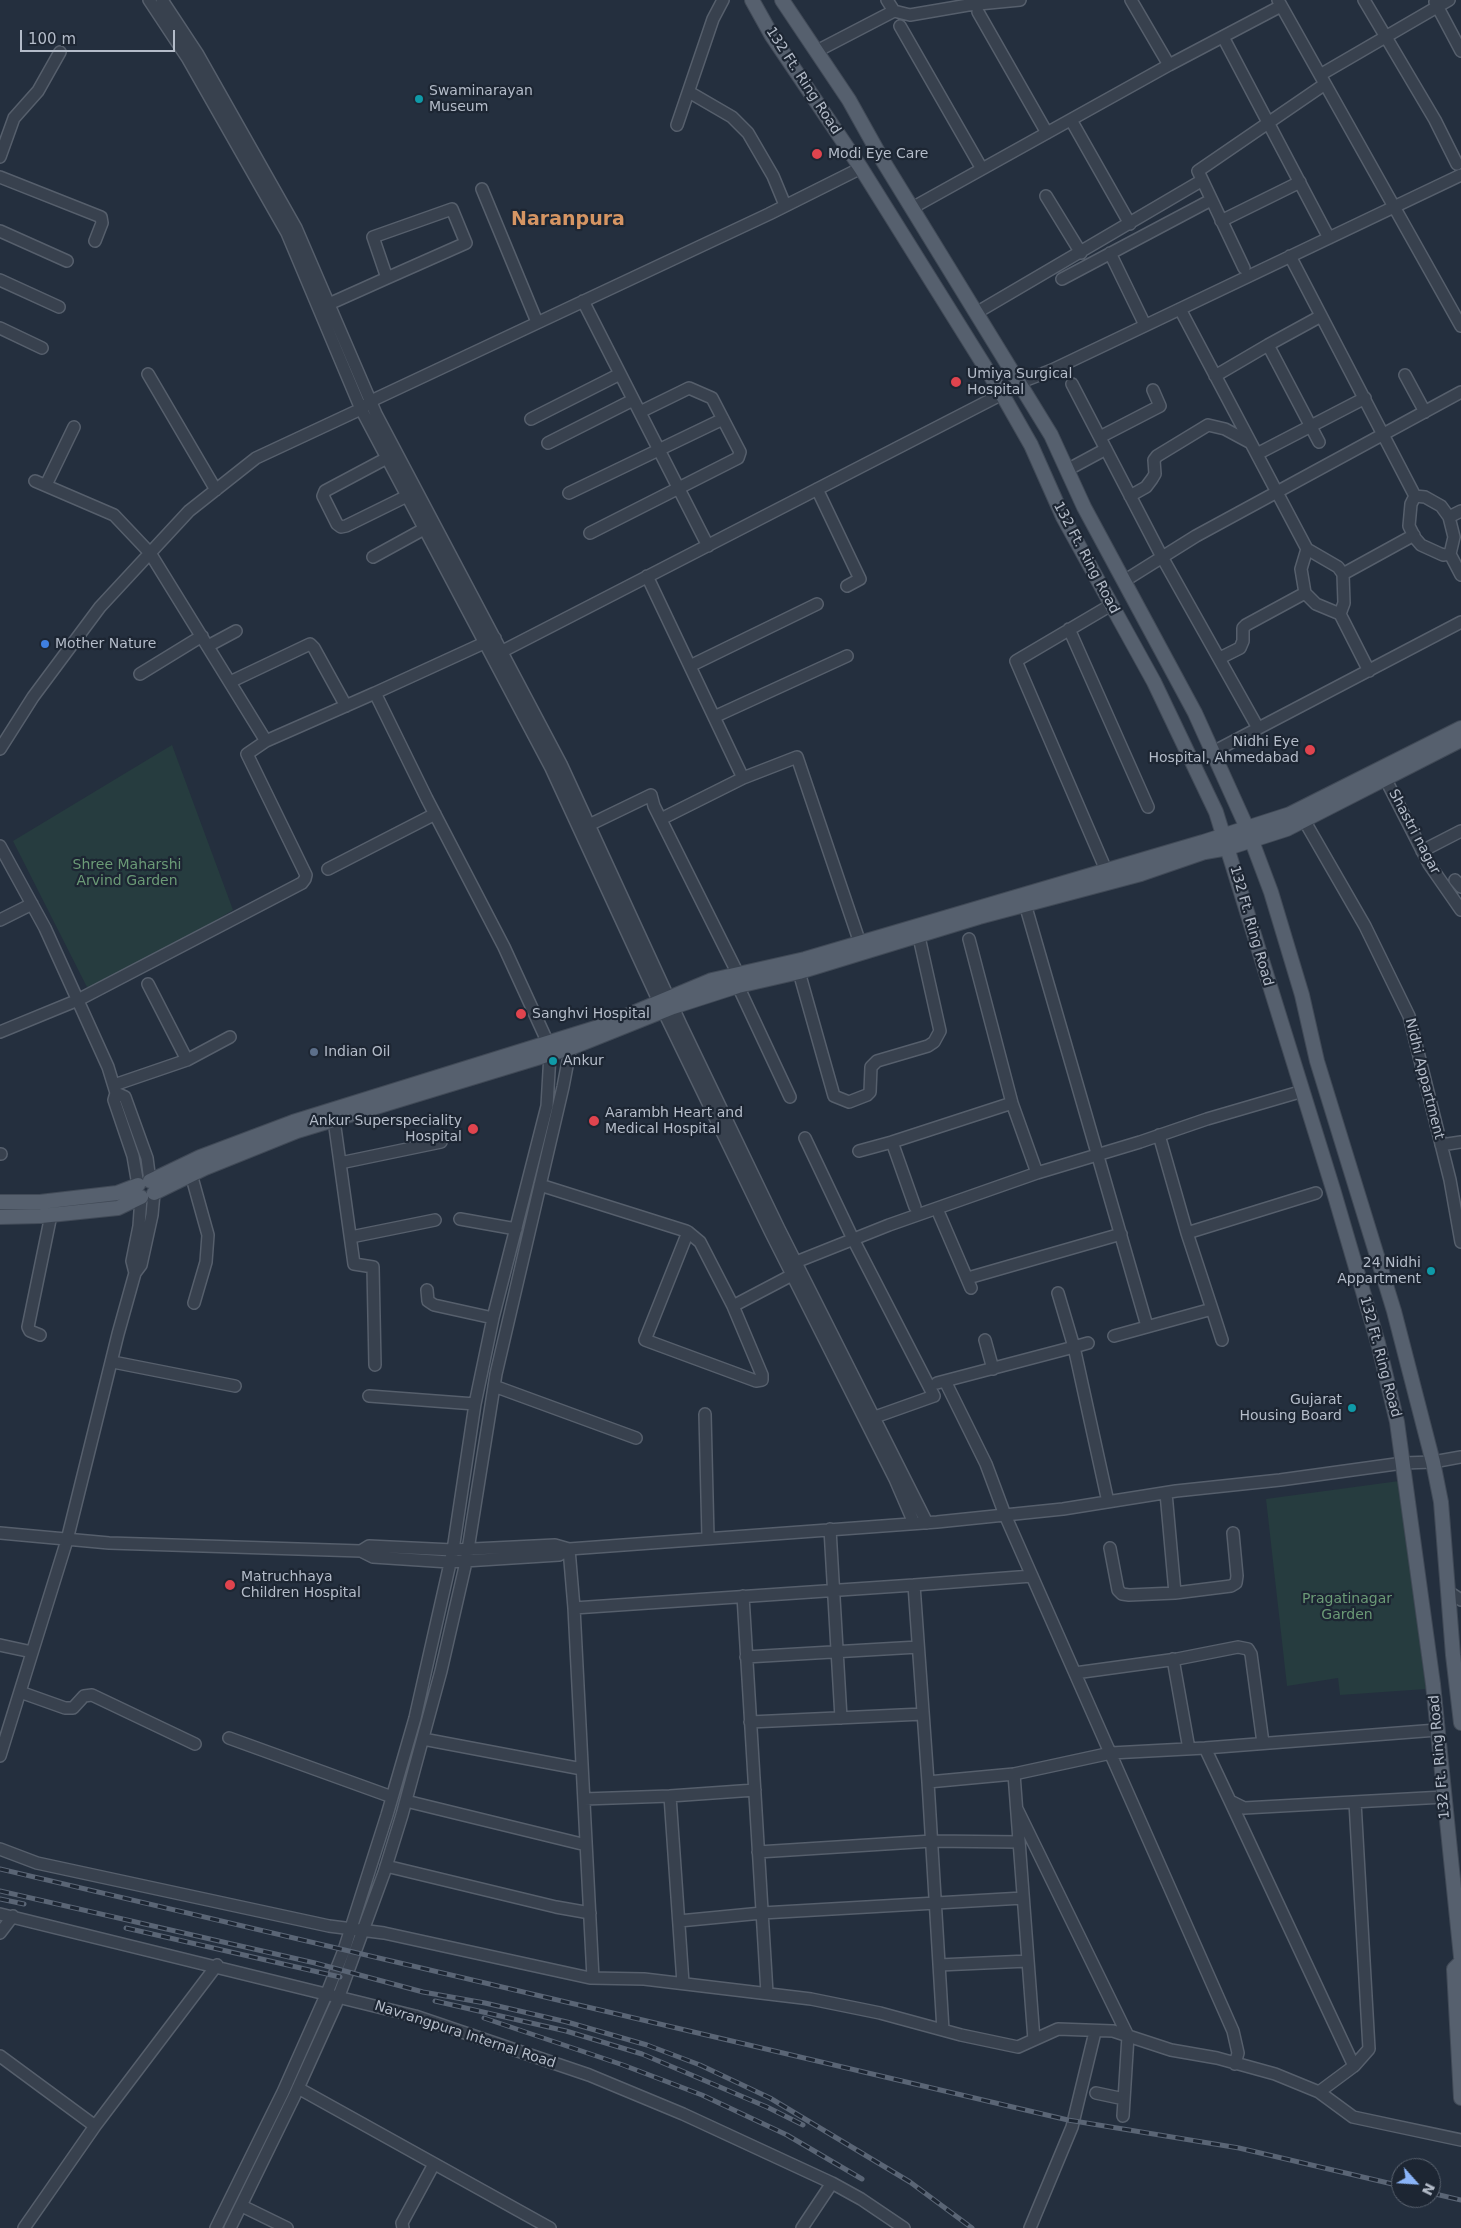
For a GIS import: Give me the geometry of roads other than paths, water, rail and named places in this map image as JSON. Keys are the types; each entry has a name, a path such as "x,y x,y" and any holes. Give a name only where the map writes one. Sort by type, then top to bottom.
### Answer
{"main road":[{"name":"132 Ft. Ring Road","path":"752,0 772,36 861,168 1002,394 1031,445 1063,517 1170,715 1216,812 1276,1010 1303,1091 1378,1344 1397,1422 1433,1684 1461,1958"},
{"name":"132 Ft. Ring Road","path":"782,0 849,100 912,208 976,313 1021,382 1051,434 1084,507 1174,671 1213,752 1249,834 1271,892 1302,995 1317,1061 1394,1311 1433,1462 1455,1596 1461,1723"},
{"path":"0,1217 52,1215 118,1208 200,1157 293,1122 573,1042 666,1005 738,980 860,943 1106,870 1226,842 1249,834 1461,728"},
{"path":"1249,834 1287,828 1461,740"},
{"path":"738,980 799,972 1025,904 1141,874 1205,852 1226,842"},
{"path":"0,1202 40,1202 146,1189 191,1174 297,1131 549,1049"},
{"path":"1461,1962 1454,1969 1461,2098"}],"street":[{"path":"149,0 188,59 287,233 361,409 424,529 561,764 589,824 666,1005"},
{"path":"162,0 197,53 296,228 371,401 489,640"},
{"path":"677,125 713,19 723,0"},
{"path":"887,0 894,11"},
{"path":"817,51 894,11 910,15 968,4 1020,0"},
{"path":"1131,0 1169,65"},
{"path":"1021,382 1052,370 1394,207 1459,170 1435,120 1364,0"},
{"path":"1244,268 1201,181 1198,171 1269,122 1322,80 1386,36 1436,3 1449,0"},
{"path":"912,208 1223,37 1280,3 1461,326"},
{"path":"1436,3 1461,51"},
{"path":"978,12 1048,133"},
{"path":"900,26 982,169"},
{"path":"1223,37 1328,238"},
{"path":"0,157 14,118 38,91 60,52"},
{"path":"689,92 732,117 748,133 773,176 786,205"},
{"path":"1071,120 1130,224"},
{"path":"1,745 33,697 100,607 189,511 256,458 361,409 371,401 536,322 583,302 861,168"},
{"path":"0,177 101,217 102,223 95,241"},
{"path":"976,313 1201,181"},
{"path":"1221,221 1300,182"},
{"path":"482,189 536,322"},
{"path":"1046,196 1080,253"},
{"path":"1062,279 1211,200"},
{"path":"329,304 388,278 466,242 452,209 373,237 388,278"},
{"path":"0,231 67,261"},
{"path":"1110,254 1145,325"},
{"path":"1290,256 1415,496"},
{"path":"0,280 59,307"},
{"path":"583,302 708,546"},
{"path":"1180,309 1307,549 1338,567 1343,574 1344,602 1340,614"},
{"path":"1215,376 1320,316"},
{"path":"0,328 42,348"},
{"path":"1268,344 1319,442"},
{"path":"148,374 216,490"},
{"path":"532,418 620,374"},
{"path":"1405,375 1425,412"},
{"path":"1072,384 1162,558 1258,728"},
{"path":"590,533 738,458 740,452 712,398 689,388 640,412"},
{"path":"1100,437 1160,406 1153,390"},
{"path":"1124,582 1196,536 1461,392"},
{"path":"497,654 1002,394"},
{"path":"1257,454 1365,398"},
{"path":"548,443 633,400"},
{"path":"569,493 723,419"},
{"path":"1130,496 1146,487 1152,479 1155,474 1154,460 1157,456 1208,425 1225,429 1250,443"},
{"path":"46,486 74,427"},
{"path":"1067,470 1106,448"},
{"path":"387,458 324,491 323,496 337,524 341,527 346,526 407,496"},
{"path":"35,481 114,515 150,553 266,742"},
{"path":"817,490 860,578 847,586"},
{"path":"1415,496 1425,497 1440,506 1450,517 1454,537 1450,554 1461,575"},
{"path":"1415,496 1411,504 1409,526 1414,535 1421,545 1443,555 1450,554"},
{"path":"1450,517 1461,511"},
{"path":"373,557 424,529"},
{"path":"1343,574 1414,535"},
{"path":"1307,549 1301,569 1305,593 1316,604 1340,614 1369,670"},
{"path":"647,576 743,778"},
{"path":"1220,658 1240,648 1246,625 1305,593"},
{"path":"690,666 817,604"},
{"path":"1106,870 1016,661 1111,605"},
{"path":"1213,752 1461,622"},
{"path":"1070,629 1148,807"},
{"path":"140,674 205,641 236,631"},
{"path":"0,1032 78,1000 302,883 306,875 247,754 266,742 489,640"},
{"path":"230,682 310,644 346,706"},
{"path":"497,654 791,1267 895,1479 914,1523"},
{"path":"714,717 847,656"},
{"path":"216,2228 283,2092 327,1993 350,1929 392,1797 415,1718 452,1550 475,1404 493,1318 547,1106 549,1049 504,947 375,693"},
{"path":"661,819 743,778 798,757 860,943"},
{"name":"Shastri nagar","path":"1385,778 1429,864 1460,908"},
{"path":"589,824 651,795 790,1096"},
{"path":"328,869 435,814"},
{"name":"Nidhi Appartment","path":"1304,820 1366,926 1409,1016 1441,1145 1461,1242"},
{"path":"1422,851 1461,831"},
{"path":"0,846 32,904 108,1067 115,1089 114,1100 146,1189 132,1261 135,1273 118,1334 113,1362 67,1540 0,1756"},
{"path":"0,920 32,904"},
{"path":"1025,904 1147,1326"},
{"path":"799,972 834,1096 849,1102 870,1092 872,1067 877,1061 928,1046 934,1042 940,1031 919,936"},
{"path":"969,939 1012,1103 1037,1174"},
{"path":"148,984 187,1060"},
{"path":"115,1089 187,1060 230,1036"},
{"path":"230,2228 298,2088 339,1996 386,1866 406,1801 466,1562 494,1386 507,1322 573,1042"},
{"path":"733,1306 791,1267 853,1239 1037,1174 1207,1119 1303,1091"},
{"path":"859,1151 1012,1103"},
{"path":"334,1120 354,1264 373,1267 375,1365"},
{"path":"1160,1135 1187,1233 1222,1340"},
{"path":"805,1138 853,1239 934,1396 875,1418"},
{"path":"340,1163 441,1142"},
{"path":"892,1142 915,1207"},
{"path":"1441,1145 1461,1142"},
{"path":"191,1174 208,1235 206,1262 194,1302"},
{"path":"540,1185 688,1232 700,1242 733,1306 762,1375 762,1380 756,1381 645,1340 688,1232"},
{"path":"1187,1233 1316,1193"},
{"path":"937,1209 970,1283 1121,1234"},
{"path":"40,1335 30,1331 28,1327 52,1215"},
{"path":"460,1218 516,1230"},
{"path":"351,1237 435,1220"},
{"path":"791,1267 875,1418 927,1523"},
{"path":"427,1290 428,1302 434,1305 493,1318"},
{"path":"1058,1293 1074,1347 1108,1502"},
{"path":"1114,1336 1212,1309"},
{"path":"985,1340 993,1369"},
{"path":"928,1386 1088,1344"},
{"path":"113,1362 235,1386"},
{"path":"945,1382 986,1464 1005,1515 1233,2031 1238,2053 1235,2064"},
{"path":"494,1386 636,1438"},
{"path":"369,1396 475,1404"},
{"path":"705,1414 708,1538"},
{"path":"361,1552 369,1546 452,1550 556,1545 570,1548 927,1523 1005,1515 1166,1493 1403,1463 1433,1462 1461,1457"},
{"path":"1166,1493 1175,1593"},
{"path":"830,1529 832,1590 842,1718"},
{"path":"0,1533 109,1543 361,1552 372,1557 449,1562 560,1555 570,1548"},
{"path":"1110,1548 1118,1590 1122,1594 1175,1593 1231,1586 1236,1583 1233,1533"},
{"path":"570,1548 593,1978"},
{"path":"574,1608 1032,1576"},
{"path":"914,1585 943,2030"},
{"path":"743,1596 767,1993"},
{"path":"0,1645 32,1652"},
{"path":"746,1657 918,1646"},
{"path":"1075,1672 1173,1659 1238,1647 1248,1649 1251,1654 1263,1743"},
{"path":"1173,1659 1189,1749"},
{"path":"20,1692 65,1708 73,1708 84,1696 92,1695 195,1744"},
{"path":"750,1722 923,1714"},
{"path":"928,1782 1014,1774 1110,1753 1205,1748 1437,1730"},
{"path":"229,1738 392,1797"},
{"path":"423,1739 582,1769"},
{"path":"1205,1748 1354,2066"},
{"path":"1014,1774 1034,2040"},
{"path":"584,1799 670,1796 754,1790"},
{"path":"670,1796 683,1983"},
{"path":"1230,1801 1244,1808 1444,1797"},
{"path":"406,1801 586,1845"},
{"path":"1319,2092 1354,2066 1369,2049 1355,1802"},
{"path":"1017,1809 1128,2036 1123,2116"},
{"path":"758,1852 932,1841 1019,1842"},
{"path":"0,1849 37,1863 329,1926 384,1933 593,1978 644,1979 812,1999 880,2013 1018,2047 1058,2029 1095,2032 1112,2031 1171,2050 1274,2074 1319,2092 1353,2117 1461,2140"},
{"path":"386,1866 556,1907 590,1913"},
{"path":"679,1921 762,1913 1023,1898"},
{"name":"Navrangpura Internal Road","path":"0,1914 415,2016 589,2075 683,2114 832,2183 861,2199 897,2226"},
{"path":"0,1933 13,1916"},
{"path":"939,1965 1028,1961"},
{"path":"24,2228 95,2126 217,1966"},
{"path":"1030,2228 1072,2127 1095,2032"},
{"path":"0,2056 95,2126"},
{"path":"298,2088 550,2228"},
{"path":"1096,2093 1124,2099"},
{"path":"403,2228 402,2223 434,2164"},
{"path":"802,2228 832,2183"},
{"path":"242,2206 287,2228"}],"railway":[{"path":"0,1869 1068,2120 1239,2148 1391,2184"},
{"path":"0,1891 315,1963 423,1992 485,2003 567,2022 647,2045 700,2065 770,2098 910,2182 972,2228"},
{"path":"0,1899 24,1904"},
{"path":"126,1928 340,1977"},
{"path":"435,2001 566,2031 642,2054 767,2107 803,2125"},
{"path":"484,2018 623,2065 702,2095 787,2135 862,2179"},
{"path":"1441,2195 1461,2200"}],"place":[{"name":"Swaminarayan Museum","path":"419,99"},
{"name":"Modi Eye Care","path":"817,154"},
{"name":"Umiya Surgical Hospital","path":"956,382"},
{"name":"Mother Nature","path":"45,644"},
{"name":"Nidhi Eye Hospital, Ahmedabad","path":"1310,750"},
{"name":"Sanghvi Hospital","path":"521,1014"},
{"name":"Indian Oil","path":"314,1052"},
{"name":"Ankur","path":"553,1061"},
{"name":"Aarambh Heart and Medical Hospital","path":"594,1121"},
{"name":"Ankur Superspeciality Hospital","path":"473,1129"},
{"name":"24 Nidhi Appartment","path":"1431,1271"},
{"name":"Gujarat Housing Board","path":"1352,1408"},
{"name":"Matruchhaya Children Hospital","path":"230,1585"}],"district":[{"name":"Naranpura","path":"568,220"}],"park label":[{"name":"Shree Maharshi Arvind Garden","path":"127,874"},
{"name":"Pragatinagar Garden","path":"1347,1608"}]}
